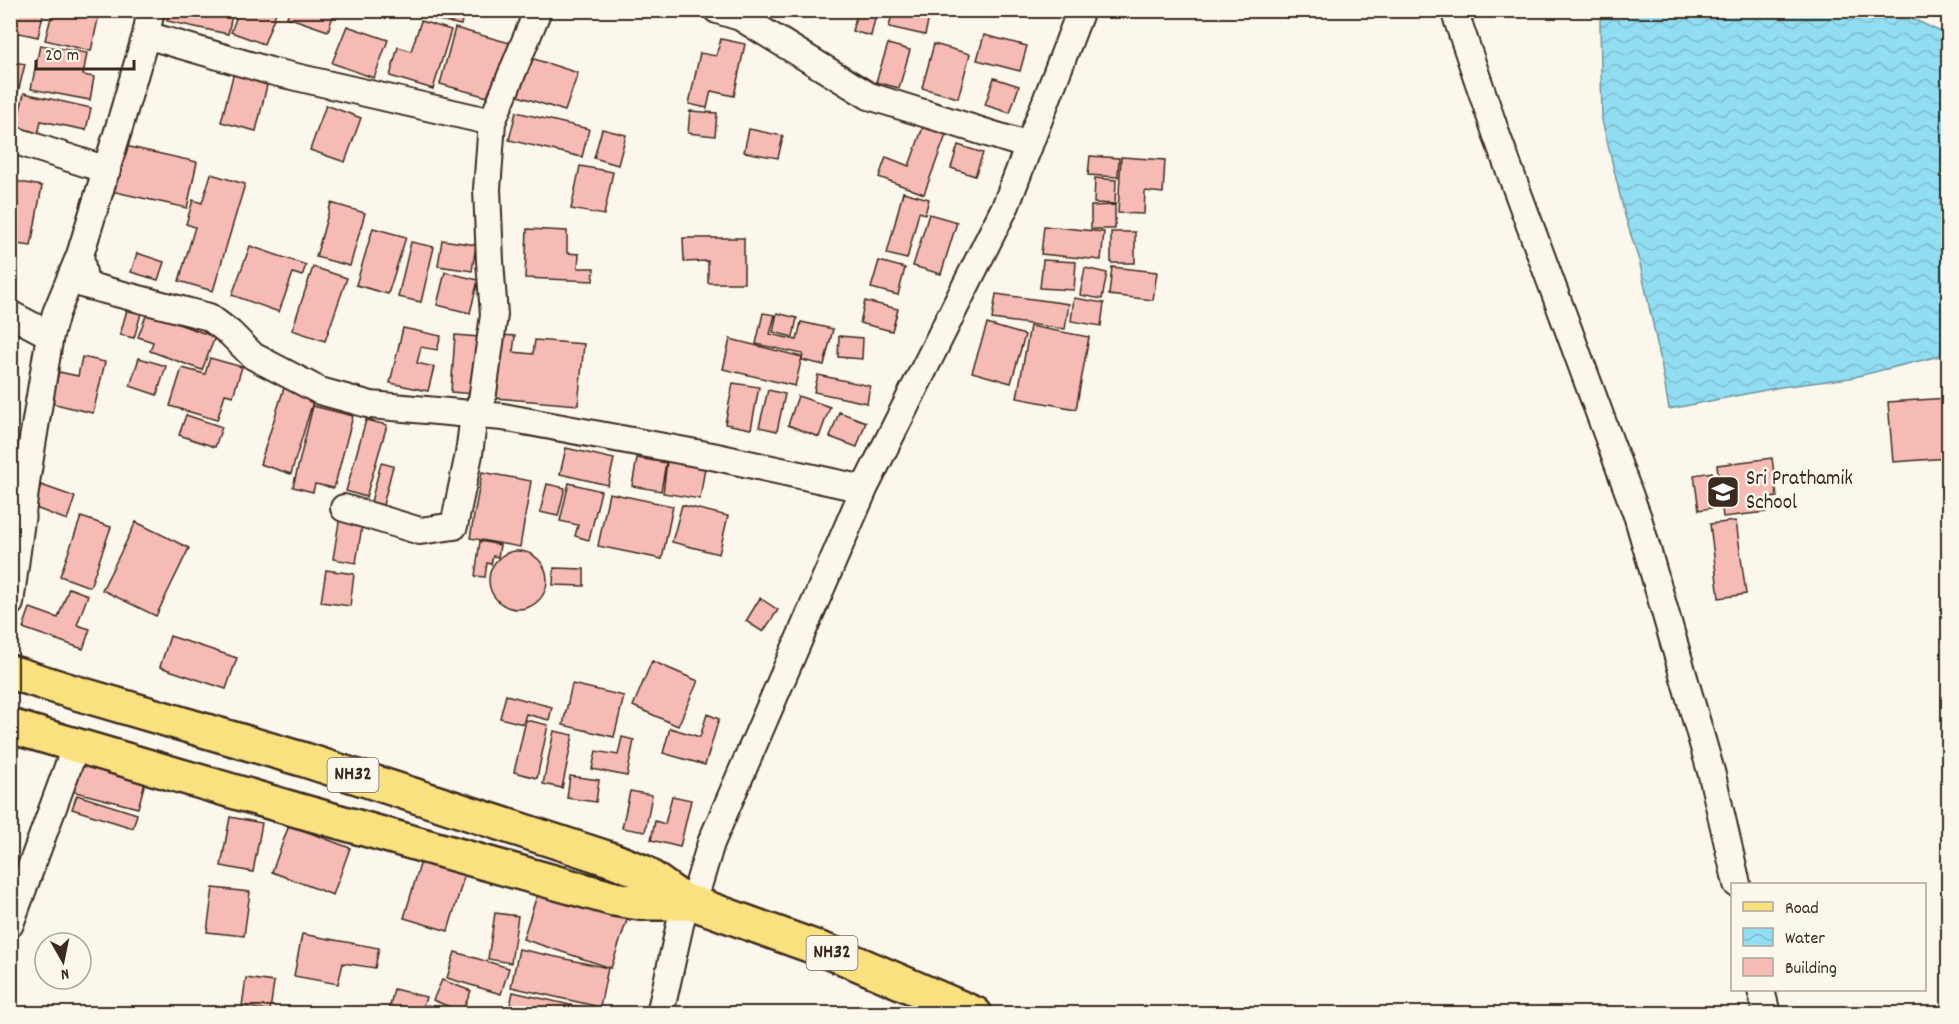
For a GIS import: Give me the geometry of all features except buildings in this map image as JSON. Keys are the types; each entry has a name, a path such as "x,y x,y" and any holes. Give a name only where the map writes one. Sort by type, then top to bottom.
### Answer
{"main road":[{"name":"NH32","path":"10,672 305,760 613,860 644,872 689,903 844,958 975,1014"},
{"name":"NH32","path":"10,726 614,899 640,903 689,903"}],"street":[{"path":"344,508 420,531 454,526 470,454 474,415 482,400 494,315 487,189 492,122 538,10"},
{"path":"717,10 740,18 869,96 1029,146"},
{"path":"660,1014 689,903 711,843 864,489 1006,205 1081,10"},
{"path":"1454,10 1497,140 1638,518 1712,775 1737,883"},
{"path":"10,603 27,476 50,335 56,313 80,255 107,170 149,23 270,71 492,122"},
{"path":"10,139 107,170"},
{"path":"80,255 85,285 209,317 230,333 253,356 320,391 371,405 504,417 689,452 864,489"},
{"path":"10,314 50,335"},
{"path":"10,924 76,745"},
{"path":"1761,991 1767,1014"}],"water":[{"path":"1607,11 1895,11 1948,35 1948,339 1939,356 1850,378 1781,387 1669,409 1640,264 1625,216 1602,120 1600,20"}],"place":[{"name":"Sri Prathamik School","path":"1723,492"}]}
